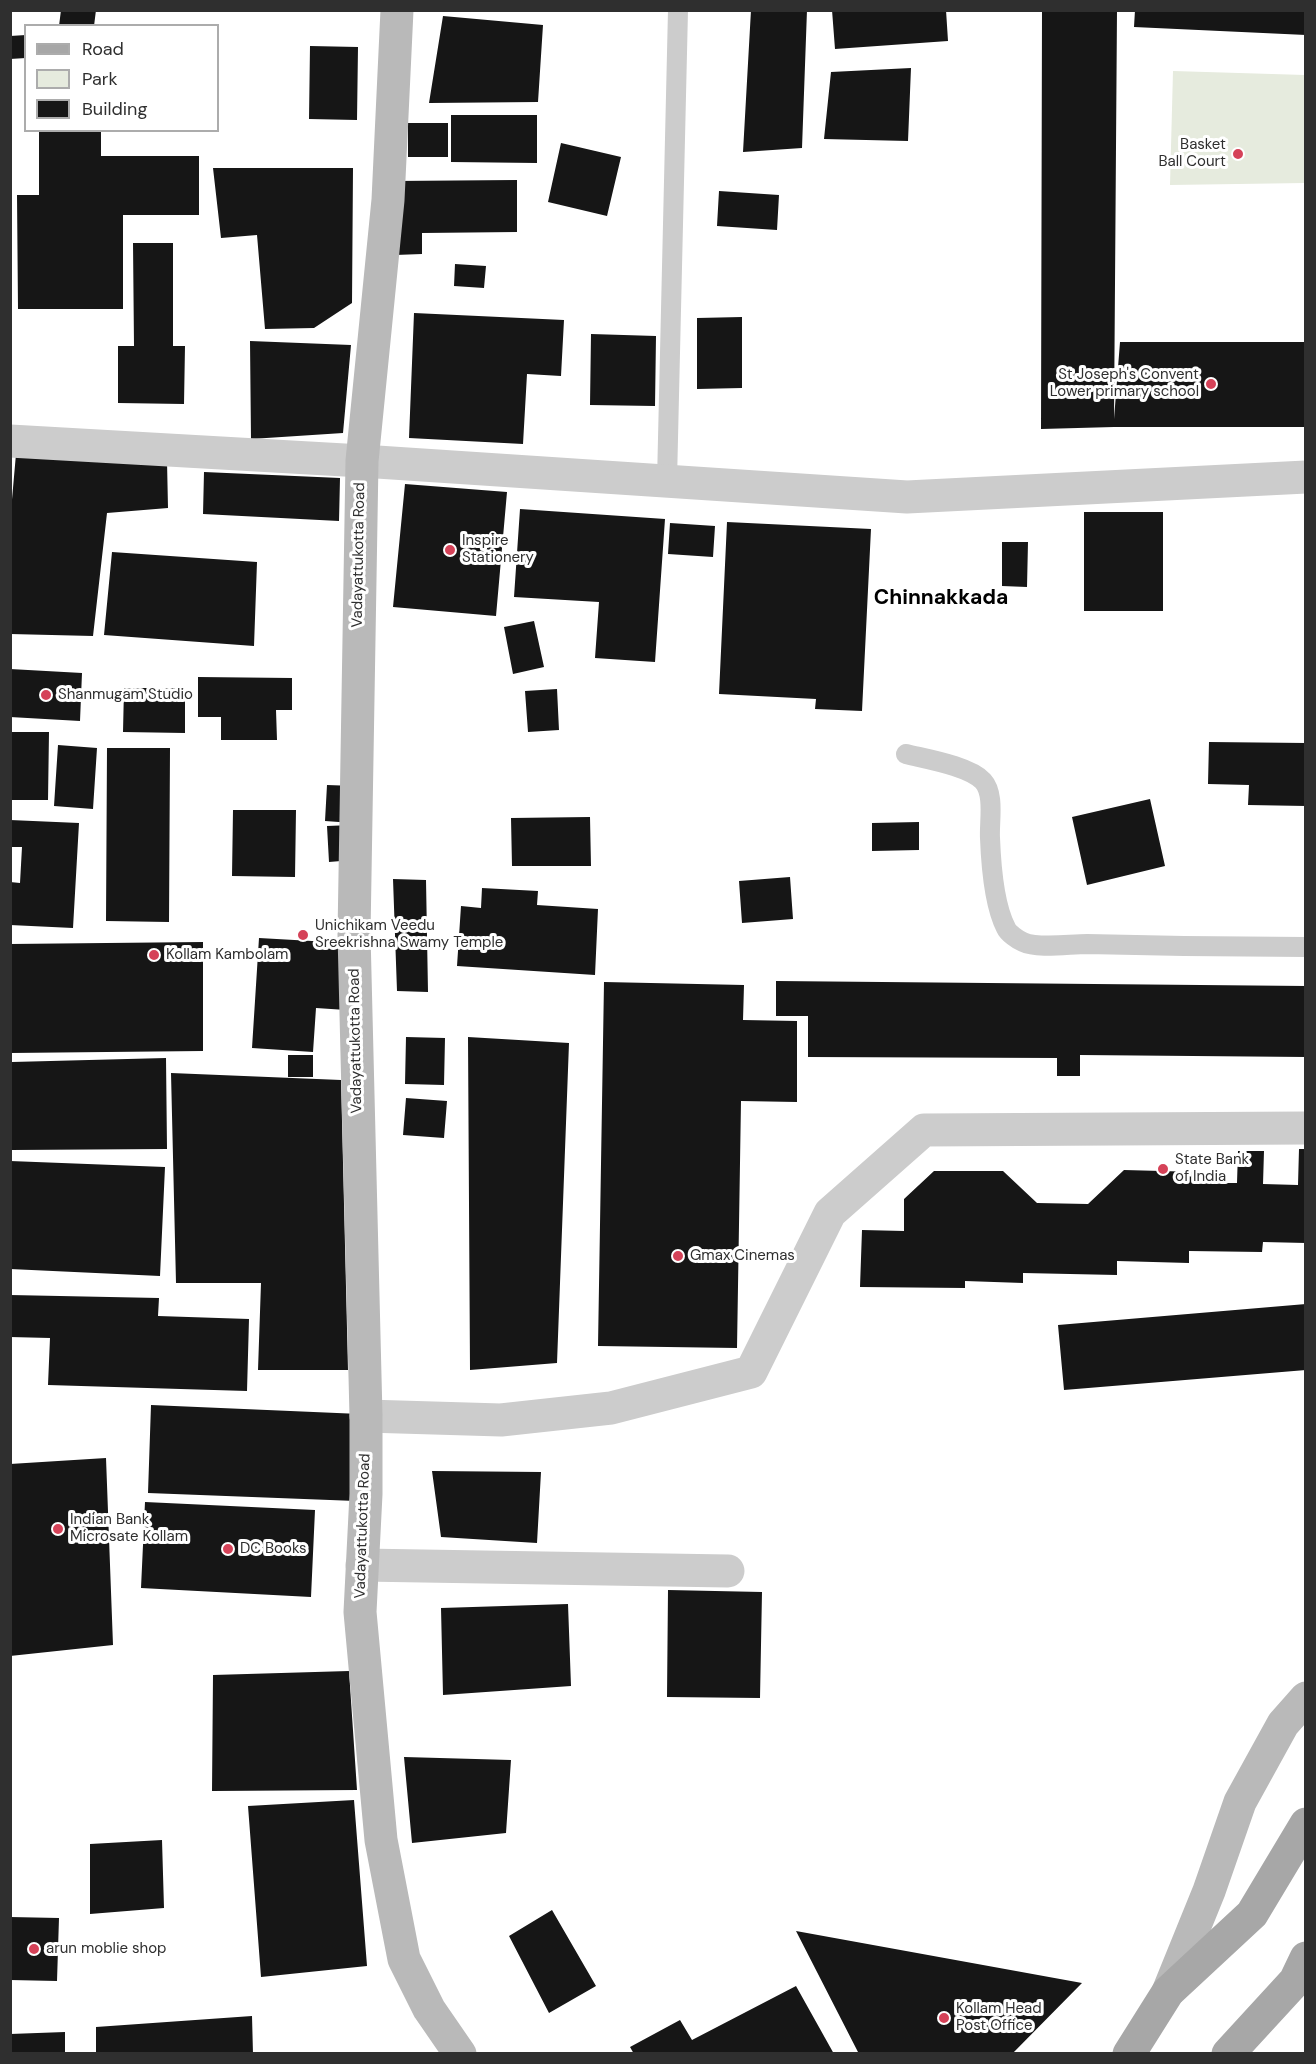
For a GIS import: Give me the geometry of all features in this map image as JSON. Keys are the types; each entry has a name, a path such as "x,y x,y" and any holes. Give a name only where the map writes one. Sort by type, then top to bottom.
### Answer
{"main road":[{"path":"1129,2054 1168,1992 1252,1914 1305,1824"},
{"path":"1228,2054 1295,1981 1305,1958"}],"street":[{"name":"Vadayattukotta Road","path":"397,10 388,200 362,461 354,934 366,1416 366,1494 360,1612 381,1840 404,1959 429,2009 460,2054"},
{"path":"10,441 362,461 907,497 1305,477"},
{"path":"366,1416 501,1420 534,1417 611,1408 751,1372 830,1213 924,1130 1305,1128"},
{"path":"362,1564 728,1571"},
{"path":"1168,1992 1209,1891 1240,1802 1283,1724 1305,1698"}],"lane":[{"path":"667,481 678,10"},
{"path":"906,754 961,767 984,781 991,801 990,837 999,907 1006,930 1023,943 1305,947"}],"green space":[{"name":"Basket Ball Court","path":"1173,71 1305,75 1305,183 1170,185"}],"building":[{"path":"61,10 96,10 94,24 59,24"},
{"path":"751,10 807,10 802,148 743,152"},
{"path":"832,10 946,10 948,41 835,49"},
{"path":"1042,10 1117,10 1114,419 1120,342 1306,342 1306,427 1041,429"},
{"path":"1135,10 1306,10 1306,35 1134,27"},
{"path":"443,16 543,25 538,102 429,103"},
{"path":"24,35 24,58 10,59 10,36"},
{"path":"310,46 358,47 357,120 309,119"},
{"path":"911,68 908,141 824,139 831,72"},
{"path":"451,115 537,115 537,163 451,162"},
{"path":"408,123 448,123 448,157 408,157"},
{"path":"39,132 101,132 101,156 199,156 199,215 123,215 123,309 18,309 17,195 39,195"},
{"path":"561,143 621,157 607,216 548,202"},
{"path":"213,168 353,168 352,303 314,328 265,329 257,235 221,238"},
{"path":"517,180 517,232 422,233 422,254 395,255 394,181"},
{"path":"719,191 779,195 777,230 717,226"},
{"path":"133,243 173,243 173,346 185,346 184,404 118,403 118,346 134,346"},
{"path":"455,264 486,266 484,288 454,286"},
{"path":"414,313 564,320 561,376 527,374 523,444 409,438"},
{"path":"742,317 742,388 697,389 697,318"},
{"path":"591,334 656,336 655,406 590,405"},
{"path":"250,341 351,345 343,433 251,439"},
{"path":"16,454 167,461 168,508 107,513 93,636 10,634 10,522"},
{"path":"204,472 340,478 339,521 203,514"},
{"name":"Inspire Stationery","path":"405,484 507,492 496,616 393,607"},
{"path":"520,509 665,519 655,662 595,658 599,602 514,597"},
{"path":"1084,512 1163,512 1163,611 1084,611"},
{"path":"727,522 871,529 862,711 815,709 816,699 719,694"},
{"path":"670,523 715,526 713,557 668,554"},
{"path":"1002,542 1028,542 1027,587 1002,586"},
{"path":"112,552 257,562 254,646 104,635"},
{"path":"534,621 544,667 513,674 504,627"},
{"name":"Shanmugam Studio","path":"10,669 82,673 80,721 10,717"},
{"path":"198,677 292,678 292,710 276,710 277,740 221,740 221,717 198,717"},
{"path":"124,688 185,688 185,733 123,732"},
{"path":"557,689 559,730 528,732 525,691"},
{"path":"10,732 49,732 48,800 10,800"},
{"path":"1209,742 1306,743 1306,806 1248,805 1249,785 1208,784"},
{"path":"58,745 97,748 93,809 54,806"},
{"path":"107,748 170,748 169,922 106,921"},
{"path":"327,785 355,786 353,823 325,821"},
{"path":"1150,799 1165,866 1087,885 1072,817"},
{"path":"233,810 296,810 295,877 232,876"},
{"path":"590,817 591,866 512,866 511,818"},
{"path":"10,820 79,823 73,928 10,925 10,882 20,883 22,847 10,847"},
{"path":"919,822 919,850 872,851 872,823"},
{"path":"352,825 353,860 329,862 327,826"},
{"path":"790,877 793,919 742,923 739,881"},
{"path":"393,879 426,880 428,992 397,991"},
{"path":"482,888 538,891 537,905 598,909 595,975 457,966 461,906 481,908"},
{"path":"259,938 365,944 361,1011 316,1008 313,1052 252,1048"},
{"path":"203,942 203,1051 10,1053 10,944"},
{"path":"776,981 1306,986 1306,1057 1080,1055 1080,1076 1057,1076 1057,1058 808,1057 808,1016 776,1016"},
{"path":"604,982 744,985 743,1020 797,1021 797,1102 741,1101 737,1348 598,1346"},
{"path":"406,1037 445,1038 444,1085 405,1084"},
{"path":"468,1037 569,1043 557,1363 470,1370"},
{"path":"288,1055 313,1055 313,1077 288,1077"},
{"path":"166,1058 167,1149 10,1150 12,1062"},
{"path":"171,1073 341,1080 348,1370 258,1370 261,1283 176,1283"},
{"path":"406,1098 447,1101 444,1138 403,1135"},
{"path":"1299,1149 1306,1149 1306,1243 1263,1242 1262,1252 1189,1251 1189,1263 1117,1261 1117,1275 1023,1273 1023,1283 965,1281 965,1288 860,1287 862,1230 904,1231 904,1199 934,1171 1003,1171 1037,1203 1088,1204 1124,1170 1199,1172 1210,1183 1237,1183 1238,1151 1264,1151 1263,1184 1298,1185"},
{"path":"10,1161 165,1167 160,1276 10,1269"},
{"path":"10,1295 159,1298 158,1316 249,1319 247,1391 48,1385 50,1338 10,1337"},
{"path":"1306,1304 1306,1370 1064,1390 1058,1325"},
{"path":"151,1405 360,1414 356,1501 148,1493"},
{"path":"106,1458 113,1645 10,1656 10,1464"},
{"path":"432,1471 541,1472 537,1543 441,1537"},
{"name":"DC Books","path":"145,1502 315,1510 311,1597 141,1588"},
{"path":"668,1590 762,1592 760,1698 667,1697"},
{"path":"568,1604 571,1686 443,1695 441,1608"},
{"path":"349,1671 357,1790 212,1791 213,1675"},
{"path":"404,1757 511,1760 506,1833 412,1843"},
{"path":"354,1800 367,1966 261,1977 248,1806"},
{"path":"162,1840 164,1908 90,1914 90,1844"},
{"path":"552,1910 596,1986 549,2013 509,1936"},
{"name":"arun moblie shop","path":"10,1917 59,1918 57,1981 10,1980"},
{"name":"Kollam Head Post Office","path":"796,1931 1082,1983 1012,2054 859,2054"},
{"path":"796,1986 834,2054 634,2054 630,2047 680,2020 692,2040"},
{"path":"252,2016 253,2054 96,2054 96,2027"},
{"path":"65,2032 65,2054 10,2054 10,2034"}],"place":[{"name":"Basket Ball Court","path":"1238,154"},
{"name":"St Joseph's Convent Lower primary school","path":"1211,384"},
{"name":"Inspire Stationery","path":"450,550"},
{"name":"Shanmugam Studio","path":"46,695"},
{"name":"Unichikam Veedu Sreekrishna Swamy Temple","path":"303,935"},
{"name":"Kollam Kambolam","path":"154,955"},
{"name":"State Bank of India","path":"1163,1169"},
{"name":"Gmax Cinemas","path":"678,1256"},
{"name":"Indian Bank Microsate Kollam","path":"58,1529"},
{"name":"DC Books","path":"228,1549"},
{"name":"arun moblie shop","path":"34,1949"},
{"name":"Kollam Head Post Office","path":"944,2018"}],"district":[{"name":"Chinnakkada","path":"941,598"}]}
